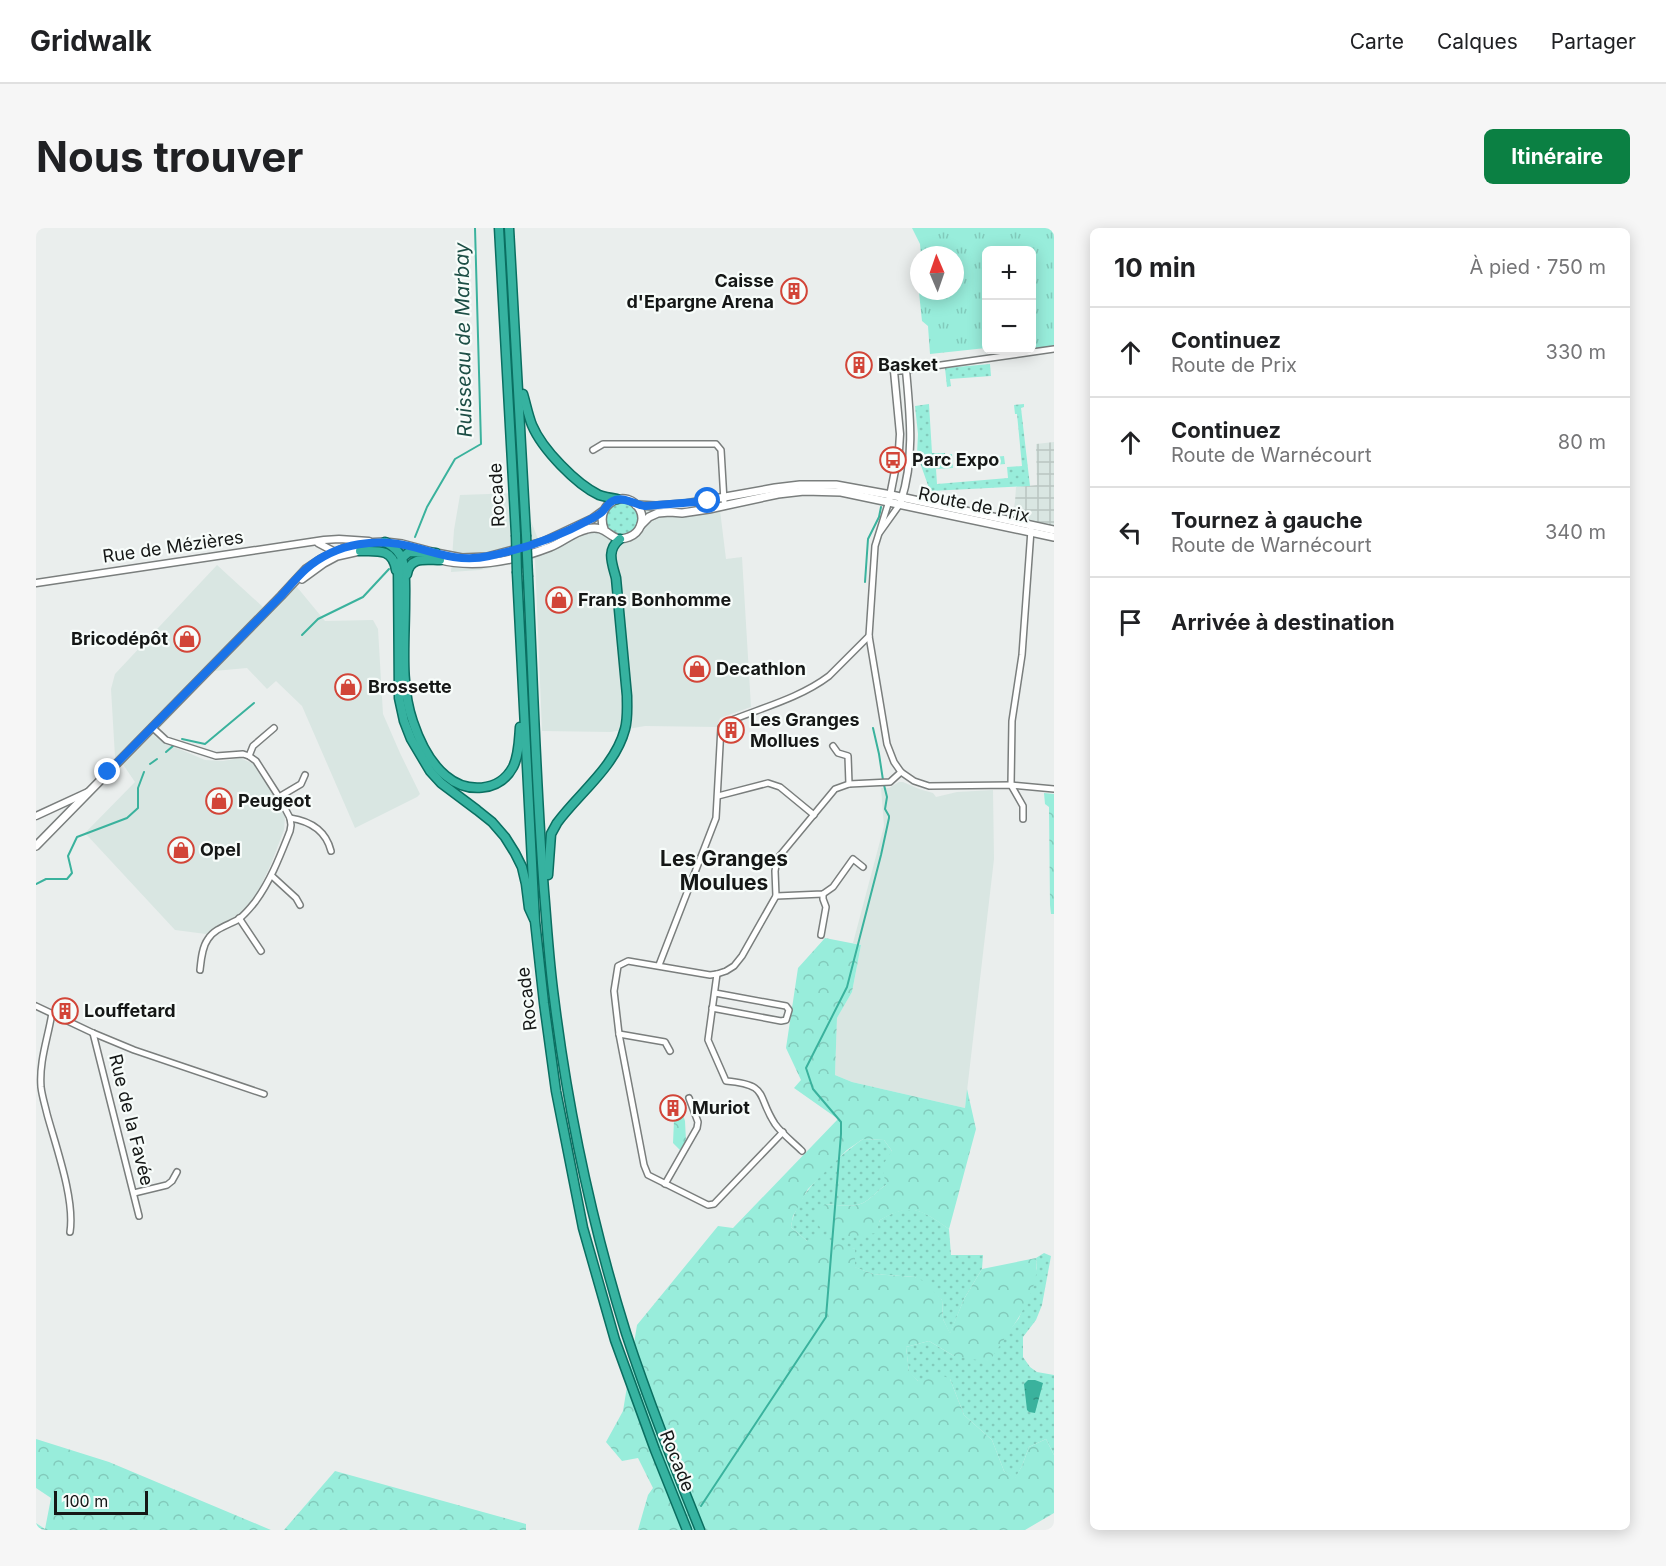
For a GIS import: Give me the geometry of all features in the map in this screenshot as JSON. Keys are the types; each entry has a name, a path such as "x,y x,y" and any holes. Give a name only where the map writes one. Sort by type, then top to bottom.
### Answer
{"highway":[{"name":"Rocade","path":"499,228 535,921 543,1003 556,1091 583,1228 615,1340 654,1450 687,1530"},
{"path":"509,228 540,830 554,999 571,1107 596,1226 627,1334 665,1444 700,1530"},
{"path":"518,369 528,414 533,428 545,447 558,462 590,489 600,495 617,499"},
{"path":"550,962 548,879 551,834 565,811 614,756 625,729 627,696 616,578 610,553 620,539"},
{"path":"382,542 396,550 438,557"},
{"path":"360,551 387,554 395,564 401,582 408,708 425,750 445,776 460,785 484,788 497,784 512,769 519,745 522,682"},
{"path":"407,552 401,582 399,698 404,721 411,739 430,771 441,783 492,822 505,837 522,867 529,908 535,921"},
{"path":"401,582 414,562 438,557"}],"main road":[{"name":"Route de Prix","path":"620,539 633,536 649,517 658,513 682,513 775,488 800,485 836,485 1031,529 1054,537"},
{"name":"Route de Prix","path":"617,499 631,501 636,505 656,506 724,502"},
{"path":"438,557 487,557 543,542 592,519 617,499"},
{"path":"636,505 641,514 641,525"},
{"path":"603,511 604,529 608,534 620,539"},
{"path":"438,557 460,564 499,561 549,547 588,528 604,529"},
{"name":"Route de Prix","path":"1031,529 1054,530"},
{"path":"281,596 349,546 382,542 407,552"},
{"path":"36,846 306,569 336,554 374,548 396,550"}],"street":[{"path":"1054,349 894,371 900,434 899,450 890,498 875,546 869,636 887,744 894,762 902,772 914,781 929,786 1011,785 1054,789"},
{"path":"878,536 901,501 910,458 911,438 906,370"},
{"path":"592,450 603,444 716,444 722,450 724,502"},
{"path":"1023,819 1023,806 1011,785 1012,721 1022,656 1031,529"},
{"path":"326,540 334,544 336,554"},
{"name":"Rue de Mézières","path":"36,583 326,540 382,542"},
{"path":"314,542 325,545 336,554"},
{"path":"314,542 323,550 320,560"},
{"path":"659,965 716,818 721,727 727,722 784,700 822,682 869,636"},
{"path":"152,727 166,740 216,756 243,754 249,756 256,761 290,819 290,831 272,876 254,903 239,918 216,931 208,939 203,950 200,970"},
{"path":"249,756 254,746 274,728"},
{"path":"833,746 838,753 848,756 849,784"},
{"path":"783,1132 714,1204 708,1205 648,1174 644,1165 619,1034 614,991 618,966 628,961 695,973 717,974 734,966 776,896 774,871 777,860 835,789 849,784 890,782 902,772"},
{"path":"279,797 301,784 305,775"},
{"path":"718,796 768,783 780,786 814,814"},
{"path":"36,816 88,792"},
{"path":"290,819 301,820 324,834 331,851"},
{"path":"776,896 823,894 832,887 853,859 863,867"},
{"path":"272,876 296,898 300,905"},
{"path":"822,935 826,907 823,894"},
{"path":"239,918 261,951"},
{"path":"717,974 708,1040 726,1081 755,1086 776,1125 802,1151"},
{"path":"712,1008 781,1021 786,1020 789,1010 786,1006 715,993"},
{"path":"36,1006 134,1050 264,1094"},
{"path":"52,1013 42,1055 41,1088 71,1211 70,1232"},
{"name":"Rue de la Favée","path":"93,1033 139,1216"},
{"path":"619,1034 665,1042 670,1051"},
{"path":"665,1184 697,1128 698,1122 689,1098"},
{"path":"134,1193 167,1185 177,1172"}],"shaded area":[{"path":"1054,442 1054,526 1014,517 1016,487 1037,485 1036,444"},
{"path":"520,493 538,539 595,515 609,499 616,496 658,502 718,494 726,559 742,557 751,707 720,718 717,727 645,726 611,732 542,731 535,559 480,570 451,572 454,530 460,495"},
{"path":"217,565 264,608 292,581 325,621 373,620 378,629 383,714 420,794 355,828 302,706 276,681 267,689 247,668 214,671 154,734 165,743 205,760 223,761 240,758 254,764 285,817 284,830 257,894 240,914 206,934 175,930 85,833 135,782 115,757 111,689 115,674"},
{"path":"899,782 933,793 936,797 957,792 993,790 994,859 965,1108 852,1082 835,1075 837,1018 852,992 861,945 853,943 884,826 881,788 889,788"}],"green space":[{"path":"912,228 1054,228 1054,349 1036,352 1036,246 982,246 982,348 930,354 928,326 922,321 920,300 964,300 964,246 920,246"},
{"path":"990,364 991,376 950,379 951,386 947,387 945,368"},
{"path":"929,404 932,453 952,454 953,468 936,469 937,484 1008,478 1007,467 1022,466 1017,414 1015,414 1014,405 1024,404 1021,408 1030,486 930,491 917,454 918,434 915,406"},
{"path":"1004,456 1005,464 957,468 957,465 969,464 969,461 973,459"},
{"path":"622,503 633,508 638,519 633,530 622,535 611,530 606,519 611,508"},
{"path":"1044,793 1054,794 1054,914 1051,914 1050,905 1049,807 1045,804"},
{"path":"825,938 861,945 852,992 837,1018 835,1075 852,1082 965,1108 967,1089 976,1129 949,1229 923,1213 908,1210 891,1214 880,1220 876,1233 841,1238 821,1229 813,1216 825,1204 859,1205 886,1185 882,1166 892,1151 884,1140 863,1139 847,1150 808,1189 793,1216 791,1227 807,1241 820,1236 855,1249 855,1267 873,1274 915,1277 925,1282 942,1300 943,1319 950,1333 964,1299 982,1269 1036,1258 1034,1285 1029,1299 989,1362 954,1356 929,1341 906,1347 909,1371 918,1381 937,1373 950,1379 964,1415 992,1440 1004,1471 1015,1478 1029,1447 1046,1439 1054,1455 1054,1513 1025,1530 638,1530 648,1495 653,1488 638,1458 622,1461 606,1442 623,1411 637,1325 718,1226 733,1228 838,1119 794,1088 801,1080 786,1048 798,968"},
{"path":"681,1108 685,1121 686,1141 680,1150 673,1143 672,1111"},
{"path":"863,1139 884,1140 892,1151 886,1185 859,1205 825,1204 875,1233 880,1220 900,1211 916,1210 949,1229 951,1255 983,1255 982,1269 964,1299 950,1334 943,1319 942,1300 915,1277 873,1274 854,1267 855,1249 807,1241 791,1227 794,1215 808,1190 829,1166"},
{"path":"1044,1253 1051,1256 1042,1305 1036,1320 1023,1337 1023,1357 1037,1372 1054,1375 1054,1455 1046,1439 1029,1447 1015,1479 1004,1471 992,1440 964,1415 950,1379 918,1381 909,1372 906,1347 929,1341 954,1356 1006,1335 1019,1318 1037,1268 1036,1258"},
{"path":"36,1439 109,1462 271,1530 36,1530 36,1523 45,1529 51,1498 36,1488"},
{"path":"335,1471 526,1524 526,1530 284,1530"}],"water":[{"path":"1028,1380 1043,1383 1035,1413 1027,1410 1024,1384"}],"waterway":[{"name":"Ruisseau de Marbay","path":"415,537 427,507 455,459 481,444 475,228"},
{"path":"865,582 868,539 879,517 881,507"},
{"name":"Ruisseau de Marbay","path":"302,635 318,619 363,597 389,569"},
{"name":"Ruisseau de Marbay","path":"182,739 205,744 254,703"},
{"path":"873,728 883,780"},
{"name":"Ruisseau de Marbay","path":"166,752 173,746"},
{"name":"Ruisseau de Marbay","path":"150,764 157,759"},
{"name":"Ruisseau de Marbay","path":"36,884 46,879 67,879 72,873 68,856 77,837 127,818 138,808 138,788 144,772"},
{"path":"701,1506 826,1317 841,1122 813,1089 806,1068 847,987 889,818 885,809 887,797 884,785"}],"place":[{"name":"Caisse d'Epargne Arena","path":"794,291"},
{"name":"Basket","path":"859,365"},
{"name":"Parc Expo","path":"893,460"},
{"name":"Frans Bonhomme","path":"559,600"},
{"name":"Bricodépôt","path":"187,639"},
{"name":"Decathlon","path":"697,669"},
{"name":"Brossette","path":"348,687"},
{"name":"Les Granges Mollues","path":"731,730"},
{"name":"Peugeot","path":"219,801"},
{"name":"Opel","path":"181,850"},
{"name":"Louffetard","path":"65,1011"},
{"name":"Muriot","path":"673,1108"}],"district":[{"name":"Les Granges Moulues","path":"724,871"}],"route":[{"path":"108,772 306,569 335,552 363,543 385,542 462,558 487,557 543,542 592,519 617,499 645,506 708,501"}]}
